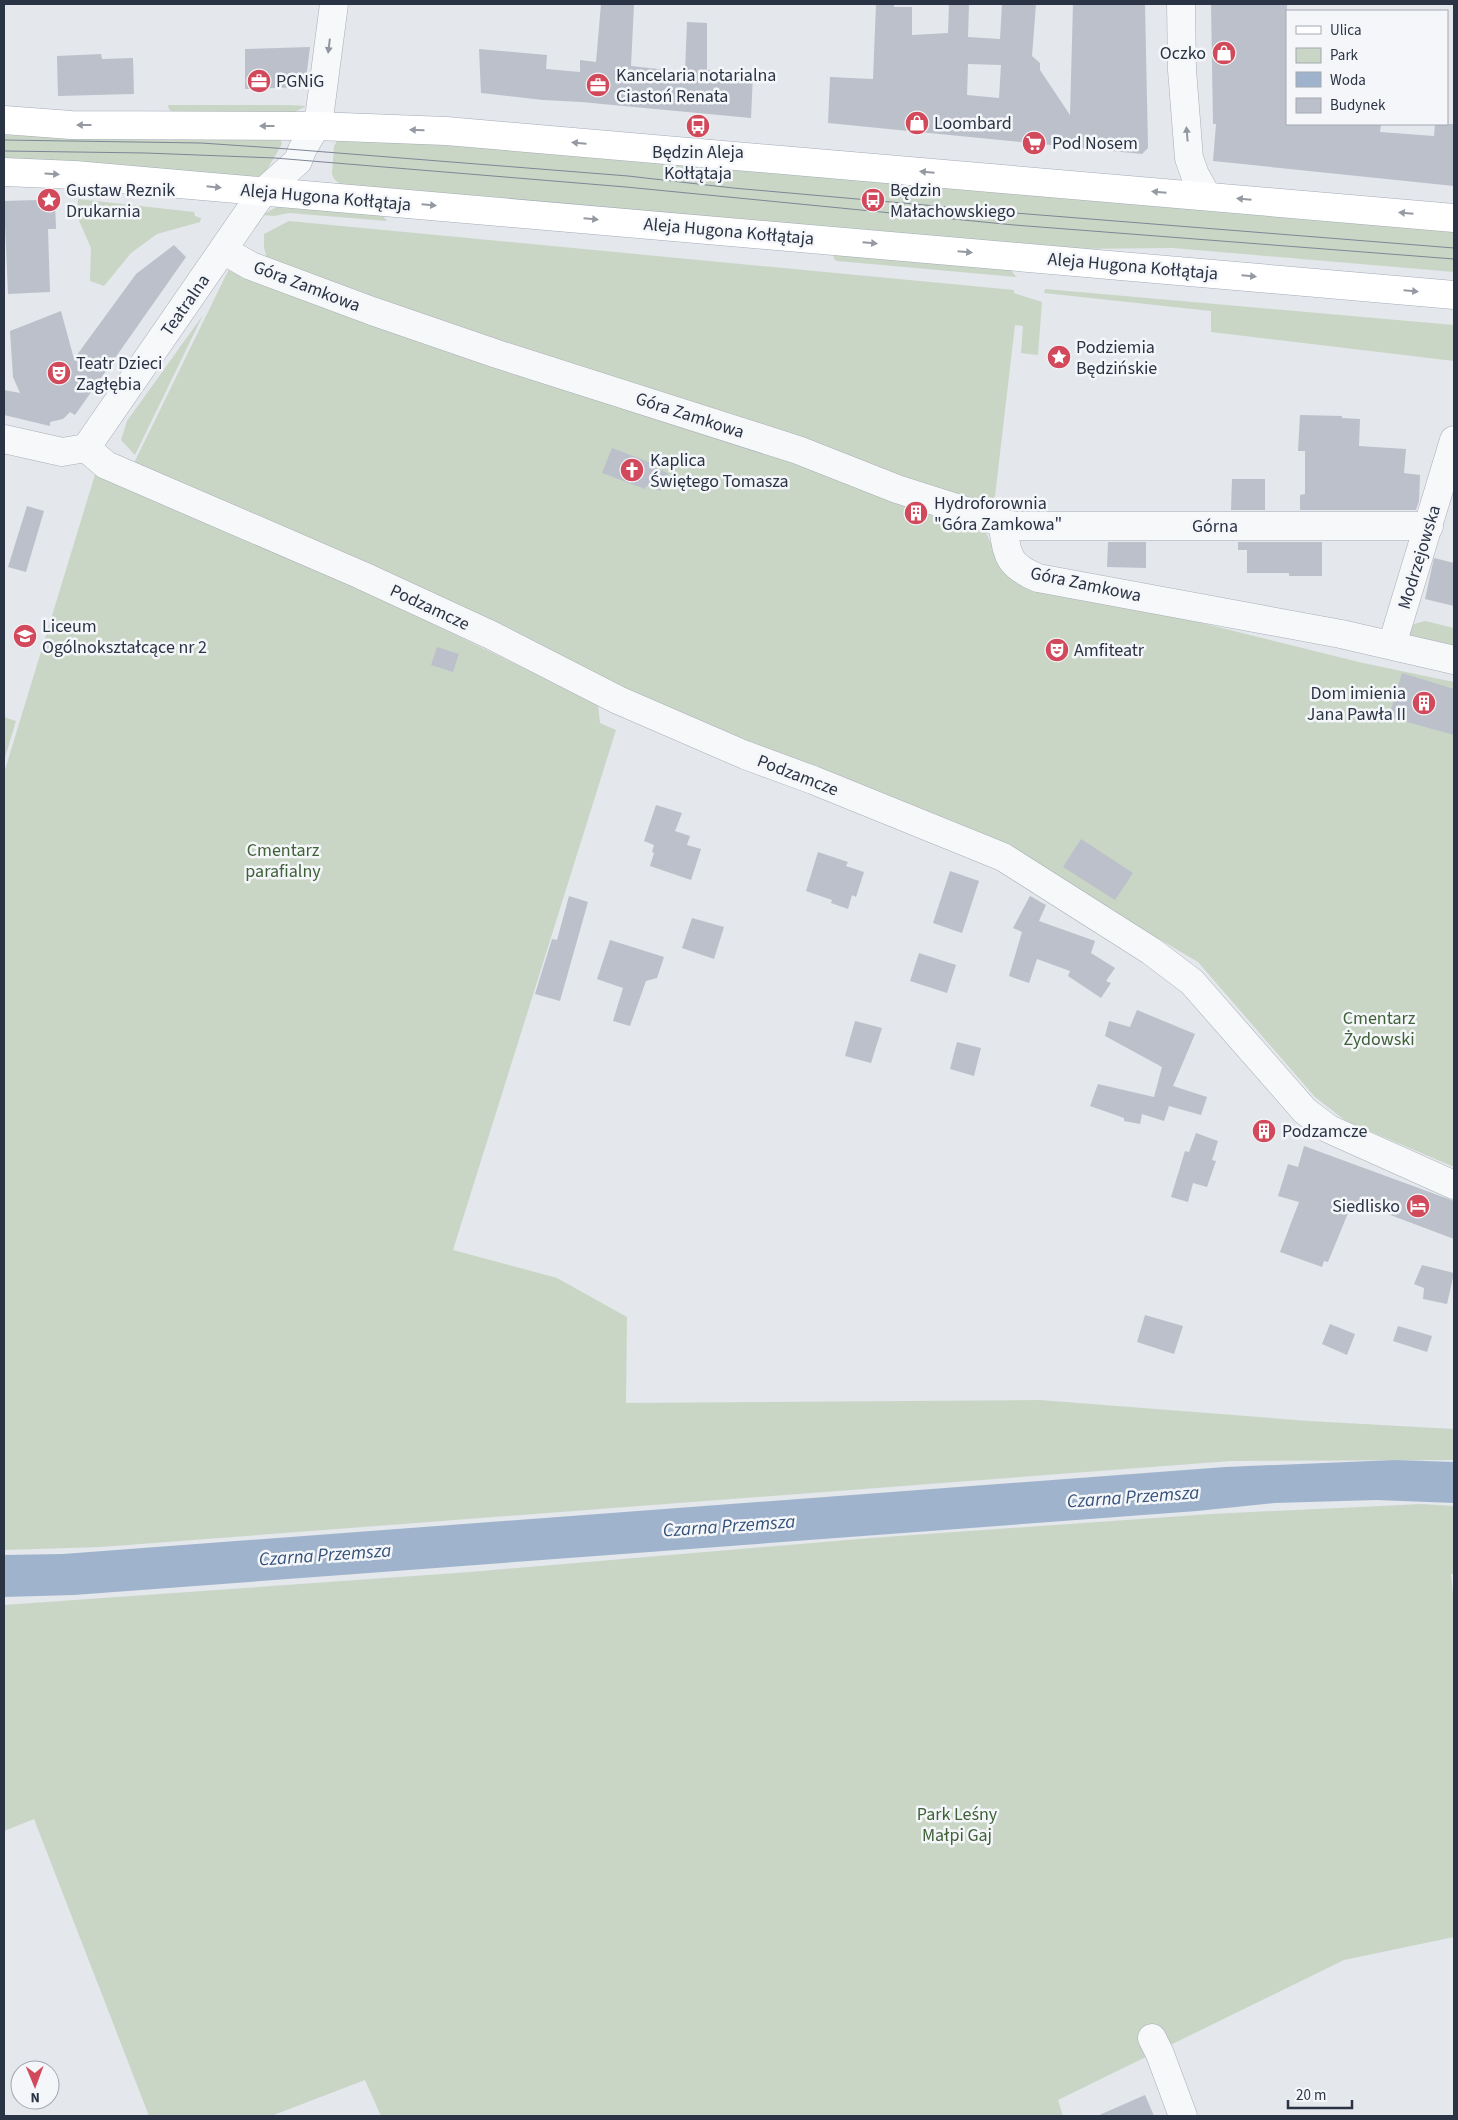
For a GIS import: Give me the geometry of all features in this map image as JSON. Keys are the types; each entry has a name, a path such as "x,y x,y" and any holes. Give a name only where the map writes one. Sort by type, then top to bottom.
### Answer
{"main road":[{"path":"4,120 71,125 316,126 446,131 1454,218"},
{"name":"Aleja Hugona Kołłątaja","path":"4,172 74,175 1454,295"}],"street":[{"name":"Teatralna","path":"86,448 263,192 298,161 316,126 322,98 334,4"},
{"path":"1181,4 1182,70 1189,158 1195,175 1207,196"},
{"name":"Góra Zamkowa","path":"223,250 252,266 372,311 798,450 897,489 1002,523 1007,553 1020,570 1038,578 1392,645 1454,660"},
{"path":"4,439 62,452 86,448"},
{"name":"Modrzejowska","path":"1392,645 1454,440"},
{"name":"Podzamcze","path":"86,448 106,465 361,575 491,635 618,700 745,755 813,780 1003,857 1150,951 1192,982 1306,1111 1329,1129 1454,1185"},
{"name":"Górna","path":"1002,523 1013,526 1429,526"},
{"path":"1152,2038 1160,2054 1183,2116"}],"green space":[{"path":"168,105 306,106 293,113 175,114 169,109"},
{"path":"4,135 280,138 282,144 265,173 256,178 4,161"},
{"path":"344,138 377,139 1454,228 1454,272 1173,248 1068,249 343,186 334,179 332,174 334,146 337,141"},
{"path":"78,199 194,212 195,216 201,218 200,222 157,234 131,253 104,286 90,281 91,248 77,216"},
{"path":"280,205 379,212 387,221 289,213 274,216 262,215"},
{"path":"289,221 1014,290 1014,293 1042,302 1038,355 1021,353 1023,326 1015,325 995,496 986,505 350,293 267,260 264,234"},
{"path":"833,252 1009,267 1016,277 837,261 834,259"},
{"name":"Cmentarz Żydowski","path":"229,269 984,528 1005,574 1363,663 1454,682 1454,1167 1346,1121 1315,1097 1198,962 974,830 676,715 133,465"},
{"path":"1045,289 1454,325 1454,361 1211,332 1211,311 1044,293"},
{"path":"203,315 135,455 121,440 127,421"},
{"name":"Cmentarz parafialny","path":"97,468 436,618 433,624 598,704 600,723 616,730 453,1250 557,1278 627,1317 626,1403 1040,1400 1309,1421 1454,1429 1454,1460 1231,1461 101,1547 4,1550 4,773"},
{"path":"1425,621 1454,628 1454,654 1408,641 1407,629 1414,624"},
{"path":"4,717 16,721 4,761"},
{"name":"Park Leśny Małpi Gaj","path":"1422,1504 1454,1506 1454,1574 1451,1574 1454,1604 1454,1937 1344,1960 1058,2100 1063,2116 381,2116 365,2080 271,2116 149,2116 34,1819 4,1831 4,1605 470,1572 871,1538 1211,1514"}],"water":[{"name":"Czarna Przemsza","path":"1395,1460 1454,1462 1454,1503 1376,1500 1275,1503 1197,1511 74,1595 4,1597 4,1555 63,1554 1225,1467"}],"building":[{"path":"601,4 634,4 631,66 685,72 687,22 707,23 707,70 753,74 751,118 481,93 479,49 547,55 546,69 580,72 580,60 596,62"},
{"path":"876,4 912,7 912,35 948,33 949,4 969,4 968,37 1000,39 1002,4 1036,4 1032,56 1040,63 1040,70 1070,115 1073,4 1145,4 1148,148 1142,154 828,123 830,77 873,79","holes":["968,64 1001,65 999,98 967,95"]},
{"path":"1211,4 1287,4 1286,125 1381,125 1380,132 1434,136 1435,125 1454,124 1454,186 1213,161 1216,124 1213,124"},
{"path":"310,47 305,87 245,89 245,49"},
{"path":"101,54 102,59 133,58 134,94 58,96 57,56"},
{"path":"55,200 56,229 48,229 50,292 8,294 4,201"},
{"name":"Teatr Dzieci Zagłębia","path":"174,245 186,257 75,415 70,412 63,419 50,422 50,426 4,415 4,390 20,393 13,377 10,331 61,311 74,359 136,274"},
{"path":"1300,415 1342,416 1342,418 1360,419 1359,446 1406,449 1404,473 1420,475 1419,501 1416,510 1300,510 1300,495 1305,494 1305,451 1298,451"},
{"name":"Kaplica Świętego Tomasza","path":"612,448 654,464 653,467 668,473 661,491 646,486 645,489 602,473"},
{"path":"1232,479 1265,479 1265,510 1231,510"},
{"path":"27,506 44,511 26,572 8,567"},
{"path":"1108,542 1146,542 1146,568 1107,567"},
{"path":"1238,542 1322,542 1322,576 1289,576 1289,573 1247,573 1247,550 1238,550"},
{"path":"1434,558 1454,563 1454,606 1425,599"},
{"path":"437,647 459,654 453,672 431,665"},
{"name":"Dom imienia Jana Pawła II","path":"1402,673 1454,689 1454,735 1389,717"},
{"path":"656,805 682,813 675,831 690,836 687,845 701,849 691,880 650,866 654,845 644,841"},
{"path":"1081,839 1133,873 1115,900 1063,867"},
{"path":"818,852 848,862 846,866 864,872 856,897 852,895 848,909 831,903 832,900 806,891"},
{"path":"950,871 979,881 962,933 933,923"},
{"path":"569,896 588,902 560,1001 535,994 552,939 557,940"},
{"path":"1030,896 1046,905 1039,921 1095,941 1091,953 1115,968 1106,981 1111,983 1101,998 1068,976 1070,971 1037,959 1029,983 1009,976 1022,932 1013,928"},
{"path":"692,918 724,927 714,959 682,948"},
{"path":"610,940 664,957 657,978 646,981 630,1026 613,1021 623,988 597,979"},
{"path":"919,953 956,965 947,993 910,981"},
{"path":"1137,1010 1195,1034 1173,1086 1207,1097 1201,1115 1169,1106 1164,1121 1142,1114 1140,1124 1124,1121 1124,1118 1090,1106 1098,1084 1154,1097 1162,1067 1105,1036 1109,1021 1130,1027"},
{"path":"855,1021 882,1028 871,1063 845,1056"},
{"path":"957,1042 981,1048 974,1076 950,1069"},
{"path":"1196,1133 1218,1141 1212,1160 1216,1161 1207,1187 1193,1183 1188,1202 1171,1197 1185,1151 1189,1152"},
{"path":"1304,1146 1454,1201 1454,1239 1353,1201 1328,1262 1324,1261 1322,1267 1280,1252 1299,1202 1278,1196 1288,1164 1298,1167"},
{"path":"1422,1265 1454,1273 1447,1304 1423,1299 1424,1288 1414,1284"},
{"path":"1145,1315 1183,1326 1174,1354 1137,1342"},
{"path":"1330,1324 1355,1334 1347,1355 1322,1344"},
{"path":"1398,1326 1432,1336 1427,1352 1393,1341"},
{"path":"1145,2095 1154,2116 1097,2116"}],"tram line":[{"path":"4,140 201,143 275,148 628,176 733,188 1015,213 1454,248"},
{"path":"4,151 146,153 275,158 626,187 1014,225 1454,259"}],"place":[{"name":"Oczko","path":"1224,53"},
{"name":"PGNiG","path":"259,81"},
{"name":"Kancelaria notarialna Ciastoń Renata","path":"598,85"},
{"name":"Loombard","path":"917,123"},
{"name":"Będzin Aleja Kołłątaja","path":"698,126"},
{"name":"Pod Nosem","path":"1034,143"},
{"name":"Gustaw Reznik Drukarnia","path":"49,200"},
{"name":"Będzin Małachowskiego","path":"873,200"},
{"name":"Podziemia Będzińskie","path":"1059,357"},
{"name":"Teatr Dzieci Zagłębia","path":"59,373"},
{"name":"Kaplica Świętego Tomasza","path":"632,470"},
{"name":"Hydroforownia \"Góra Zamkowa\"","path":"916,513"},
{"name":"Liceum Ogólnokształcące nr 2","path":"25,636"},
{"name":"Amfiteatr","path":"1057,650"},
{"name":"Dom imienia Jana Pawła II","path":"1424,703"},
{"name":"Podzamcze","path":"1264,1131"},
{"name":"Siedlisko","path":"1418,1206"}]}
